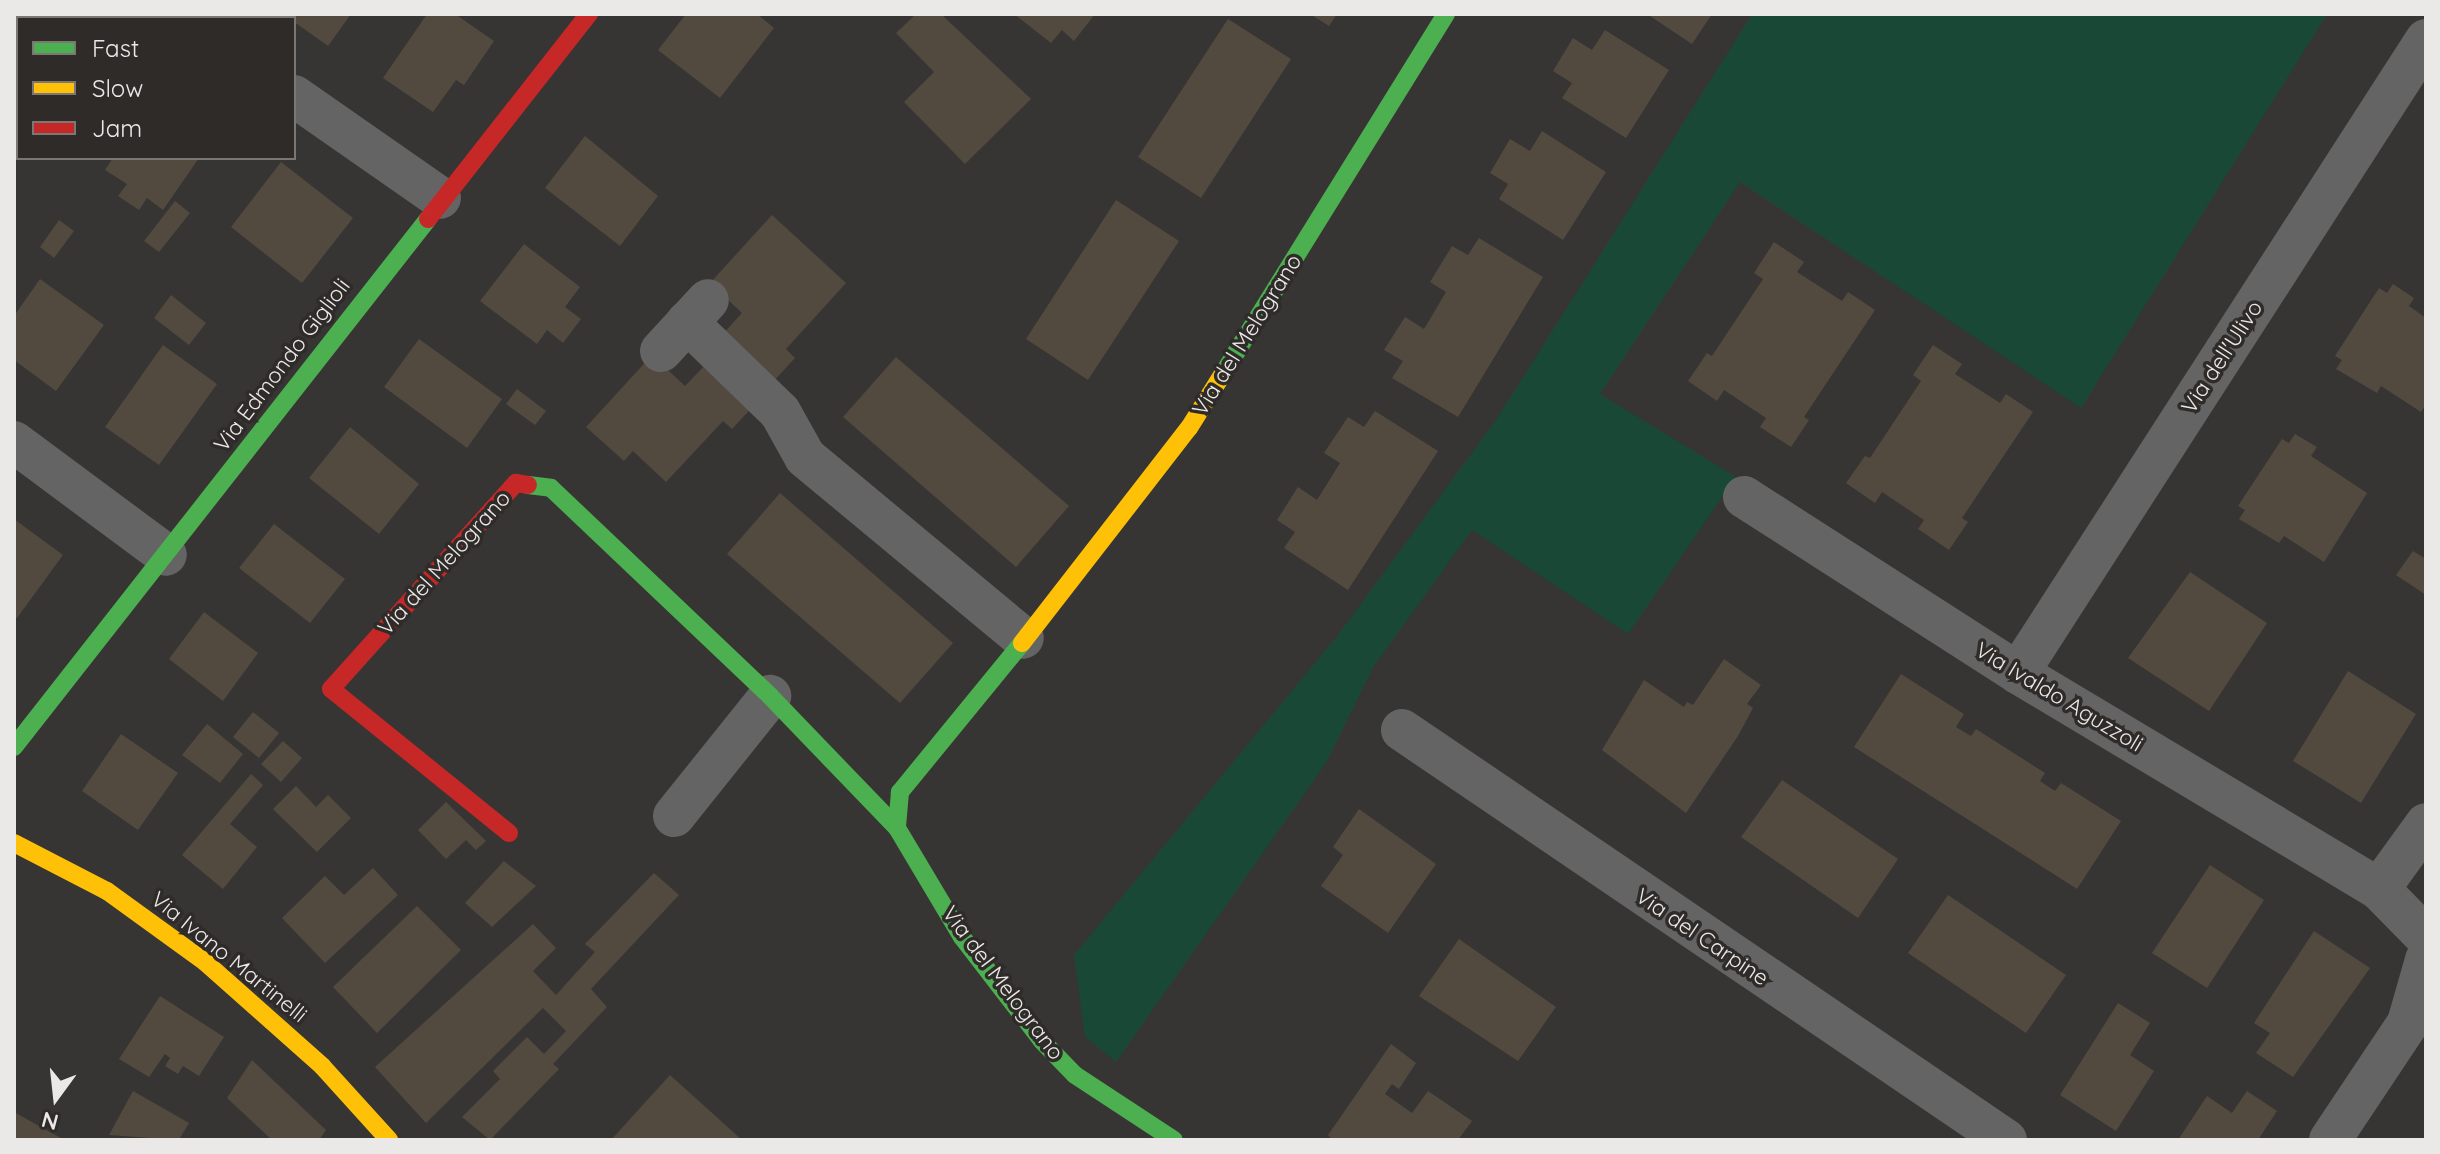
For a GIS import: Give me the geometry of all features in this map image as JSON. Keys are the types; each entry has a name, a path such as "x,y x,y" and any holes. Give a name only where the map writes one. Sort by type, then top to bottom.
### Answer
{"street":[{"name":"Via Edmondo Giglioli","path":"14,747 440,198 589,14"},
{"name":"Via del Melograno","path":"897,828 900,792 1189,428 1446,14"},
{"name":"Via dell'Ulivo","path":"2018,673 2426,40"},
{"path":"296,97 440,198"},
{"path":"685,324 780,412 805,457 1023,638"},
{"path":"14,442 166,555"},
{"name":"Via del Melograno","path":"509,833 331,689 516,483 551,488 770,696 897,828 962,937 1042,1041 1075,1075 1174,1140"},
{"name":"Via Ivaldo Aguzzoli","path":"1744,497 2018,673 2379,889 2426,937"},
{"path":"674,816 770,696"},
{"name":"Via del Carpine","path":"1402,730 2006,1140"},
{"path":"2379,889 2426,824"},
{"name":"Via Ivano Martinelli","path":"18,851 107,891 205,962 322,1066 389,1140"},
{"path":"2330,1140 2408,1023 2426,960"}],"green space":[{"path":"1752,14 2327,14 2081,408 1740,182 1600,394 1736,477 1628,634 1472,530 1374,666 1326,763 1116,1062 1085,1037 1074,955 1338,635 1496,420"}],"building":[{"path":"283,14 351,14 328,46 296,23 296,16"},
{"path":"427,14 455,14 494,41 464,85 456,80 433,112 383,78"},
{"path":"686,14 757,14 774,28 720,98 658,50"},
{"path":"916,14 941,14 1031,99 965,164 904,102 934,72 896,33"},
{"path":"1014,14 1095,14 1074,41 1062,30 1051,43"},
{"path":"1310,14 1337,14 1329,26"},
{"path":"1647,14 1712,14 1692,44"},
{"path":"1228,19 1291,59 1201,198 1138,157"},
{"path":"1605,30 1669,70 1626,138 1562,98 1572,83 1553,71 1573,38 1592,50"},
{"path":"1542,131 1606,172 1563,240 1499,199 1508,184 1490,173 1510,139 1530,151"},
{"path":"585,136 658,196 620,246 545,188"},
{"path":"112,160 198,160 163,210 147,198 139,210 118,196 127,184 105,170"},
{"path":"281,162 353,218 302,283 231,227"},
{"path":"1116,200 1179,241 1088,380 1026,339"},
{"path":"175,201 190,213 159,252 144,241"},
{"path":"772,215 846,283 786,349 795,358 771,384 720,337 742,313 710,283"},
{"path":"59,220 74,231 54,258 40,247"},
{"path":"1479,238 1543,277 1458,417 1392,378 1403,361 1384,350 1405,317 1424,329 1446,292 1430,282 1452,246 1468,255"},
{"path":"1774,242 1804,262 1797,272 1842,301 1848,292 1875,310 1804,417 1809,420 1791,447 1760,427 1766,418 1724,390 1717,401 1688,381 1707,353 1712,356 1763,279 1754,273"},
{"path":"524,244 580,287 565,307 581,319 563,343 547,330 537,344 480,301"},
{"path":"40,279 104,325 56,391 14,360 14,316"},
{"path":"2393,284 2414,298 2409,306 2426,318 2426,404 2421,412 2381,386 2377,393 2336,369 2342,360 2335,356 2379,288 2387,293"},
{"path":"171,295 206,323 189,345 154,318"},
{"path":"419,339 502,399 467,448 384,387"},
{"path":"163,345 217,384 159,465 105,427"},
{"path":"1933,345 1962,364 1955,374 2000,403 2006,394 2033,412 1962,518 1968,522 1949,550 1918,529 1924,520 1882,492 1875,503 1846,483 1865,456 1870,458 1921,381 1913,375"},
{"path":"652,355 685,386 710,360 757,402 732,429 723,421 666,482 633,451 624,461 586,427"},
{"path":"896,357 1069,506 1016,567 843,417"},
{"path":"517,389 546,411 535,425 506,404"},
{"path":"1375,411 1438,451 1348,590 1284,548 1295,532 1277,520 1298,487 1317,500 1340,463 1324,453 1348,417 1364,427"},
{"path":"350,427 419,484 379,534 309,478"},
{"path":"2295,434 2317,447 2311,456 2367,493 2324,562 2284,536 2279,543 2239,519 2245,510 2238,506 2282,439 2289,443"},
{"path":"780,493 953,643 900,703 727,554"},
{"path":"14,519 63,555 17,618 14,616"},
{"path":"274,524 345,579 310,623 239,568"},
{"path":"2413,551 2426,559 2426,595 2396,575"},
{"path":"2190,572 2267,623 2209,711 2128,658"},
{"path":"204,612 258,653 223,701 169,659"},
{"path":"1724,659 1761,685 1747,704 1753,708 1738,736 1686,813 1602,750 1644,680 1684,707 1687,702 1693,705"},
{"path":"2348,671 2416,714 2361,803 2293,761"},
{"path":"1901,674 1964,714 1956,727 1971,736 1976,729 2045,773 2040,781 2055,791 2061,783 2121,821 2077,889 1854,747"},
{"path":"253,712 279,733 259,758 233,737"},
{"path":"207,724 243,754 220,783 182,755"},
{"path":"121,734 178,773 138,830 82,791"},
{"path":"283,741 302,758 281,782 261,764"},
{"path":"251,774 263,785 230,824 257,847 223,889 182,855"},
{"path":"1782,780 1898,859 1858,918 1741,837"},
{"path":"296,786 316,807 328,795 351,818 317,852 273,809"},
{"path":"446,802 486,841 476,850 466,840 446,859 418,830"},
{"path":"1359,809 1436,864 1388,933 1321,886 1343,855 1333,847"},
{"path":"504,861 536,886 492,927 465,903"},
{"path":"2210,865 2264,900 2207,988 2152,953"},
{"path":"373,868 398,895 325,963 282,918 325,876 344,895"},
{"path":"654,873 679,895 591,989 607,1007 553,1064 559,1069 490,1140 462,1117 500,1079 493,1071 527,1037 544,1054 566,1031 543,1008 426,1123 375,1067 533,924 556,948 533,971 556,995 595,952 585,944"},
{"path":"1948,895 2066,975 2026,1033 1908,953"},
{"path":"417,906 461,950 377,1033 333,987"},
{"path":"2314,931 2370,968 2293,1077 2256,1053 2270,1033 2254,1023"},
{"path":"1459,939 1556,1007 1518,1061 1419,996"},
{"path":"160,996 224,1037 199,1076 183,1066 178,1074 165,1066 170,1058 165,1054 149,1077 119,1059"},
{"path":"2118,1003 2150,1023 2130,1055 2154,1071 2116,1131 2060,1095"},
{"path":"1391,1044 1416,1063 1399,1089 1392,1084 1385,1094 1412,1113 1428,1091 1472,1121 1458,1140 1333,1140 1328,1135"},
{"path":"252,1060 326,1130 319,1140 272,1140 227,1098"},
{"path":"670,1075 742,1140 611,1140"},
{"path":"133,1091 189,1123 179,1140 109,1135"},
{"path":"2247,1091 2277,1111 2258,1140 2178,1140 2207,1096 2232,1113"},
{"path":"14,1112 59,1137 65,1140 14,1140"}],"traffic: fast":[{"path":"1224,372 1446,14"},
{"path":"14,747 428,219"},
{"path":"528,485 551,488 770,696 897,828"},
{"path":"1022,643 900,792 897,828 962,937 1042,1041 1075,1075 1174,1140"}],"traffic: slow":[{"path":"1022,643 1189,428 1224,372"},
{"path":"14,843 107,891 205,962 322,1066 389,1140"}],"traffic: jam":[{"path":"428,219 589,14"},
{"path":"509,833 331,689 516,483 528,485"}]}
